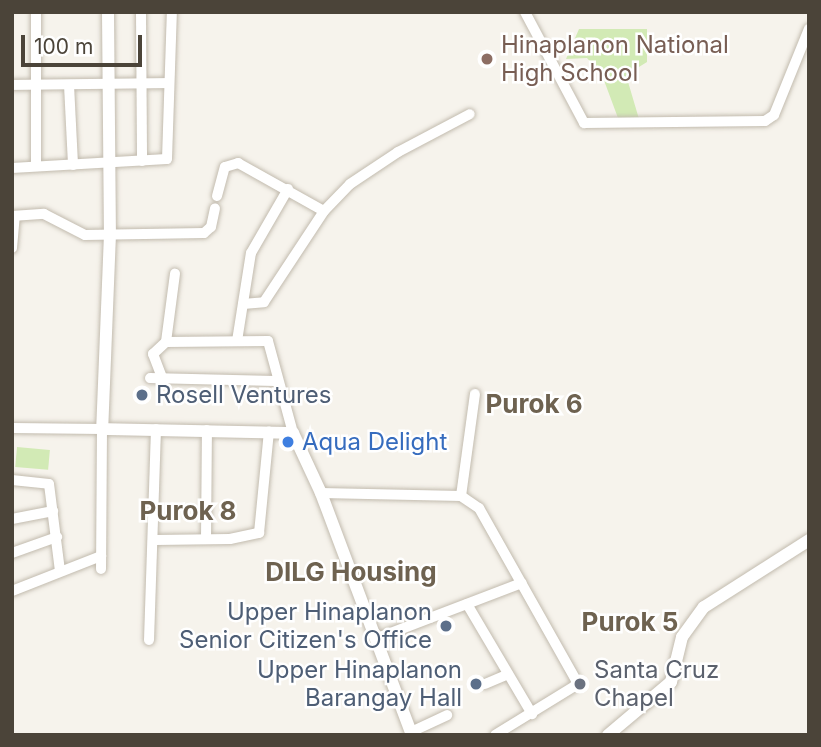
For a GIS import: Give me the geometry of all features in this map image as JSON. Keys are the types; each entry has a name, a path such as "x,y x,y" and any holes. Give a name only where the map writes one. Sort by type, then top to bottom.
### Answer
{"street":[{"path":"36,12 36,166"},
{"path":"101,569 102,429 110,234 108,12"},
{"path":"141,12 138,83 142,161"},
{"path":"12,168 142,161 169,156 167,83 172,12"},
{"path":"525,12 584,123 765,121 774,115 809,29"},
{"path":"12,85 167,83"},
{"path":"69,85 73,164"},
{"path":"243,304 264,302 324,211 376,165 470,114"},
{"path":"217,196 225,167 233,162 288,189 324,211"},
{"path":"237,341 254,243 288,189"},
{"path":"12,248 14,216 44,214 76,234 204,233 211,227 215,208"},
{"path":"163,380 153,354 166,342 175,274"},
{"path":"166,342 268,341 275,381 293,432 321,494 411,733 447,715"},
{"path":"150,378 275,381"},
{"path":"461,496 475,394"},
{"path":"12,428 293,432"},
{"path":"149,640 155,540 156,429"},
{"path":"206,539 207,430"},
{"path":"155,540 255,536 262,527 269,431"},
{"path":"12,480 49,484 60,571"},
{"path":"321,494 461,496 479,508 578,684 495,735"},
{"path":"12,519 53,511"},
{"path":"12,553 57,537"},
{"path":"608,735 671,682 682,638 704,607 809,540"},
{"path":"12,591 101,556"},
{"path":"375,639 522,583"},
{"path":"467,604 532,714"},
{"path":"485,684 508,674"}],"green space":[{"path":"579,29 647,29 647,62 626,75 639,119 618,118 602,75 587,58 566,59"},
{"path":"17,447 50,450 48,470 15,467"}],"place":[{"name":"Hinaplanon National High School","path":"487,59"},
{"name":"Rosell Ventures","path":"142,395"},
{"name":"Aqua Delight","path":"288,442"},
{"name":"Upper Hinaplanon Senior Citizen's Office","path":"446,626"},
{"name":"Upper Hinaplanon Barangay Hall","path":"476,684"},
{"name":"Santa Cruz Chapel","path":"580,684"}],"district":[{"name":"Purok 6","path":"534,404"},
{"name":"Purok 8","path":"188,511"},
{"name":"DILG Housing","path":"351,572"},
{"name":"Purok 5","path":"630,622"}]}
